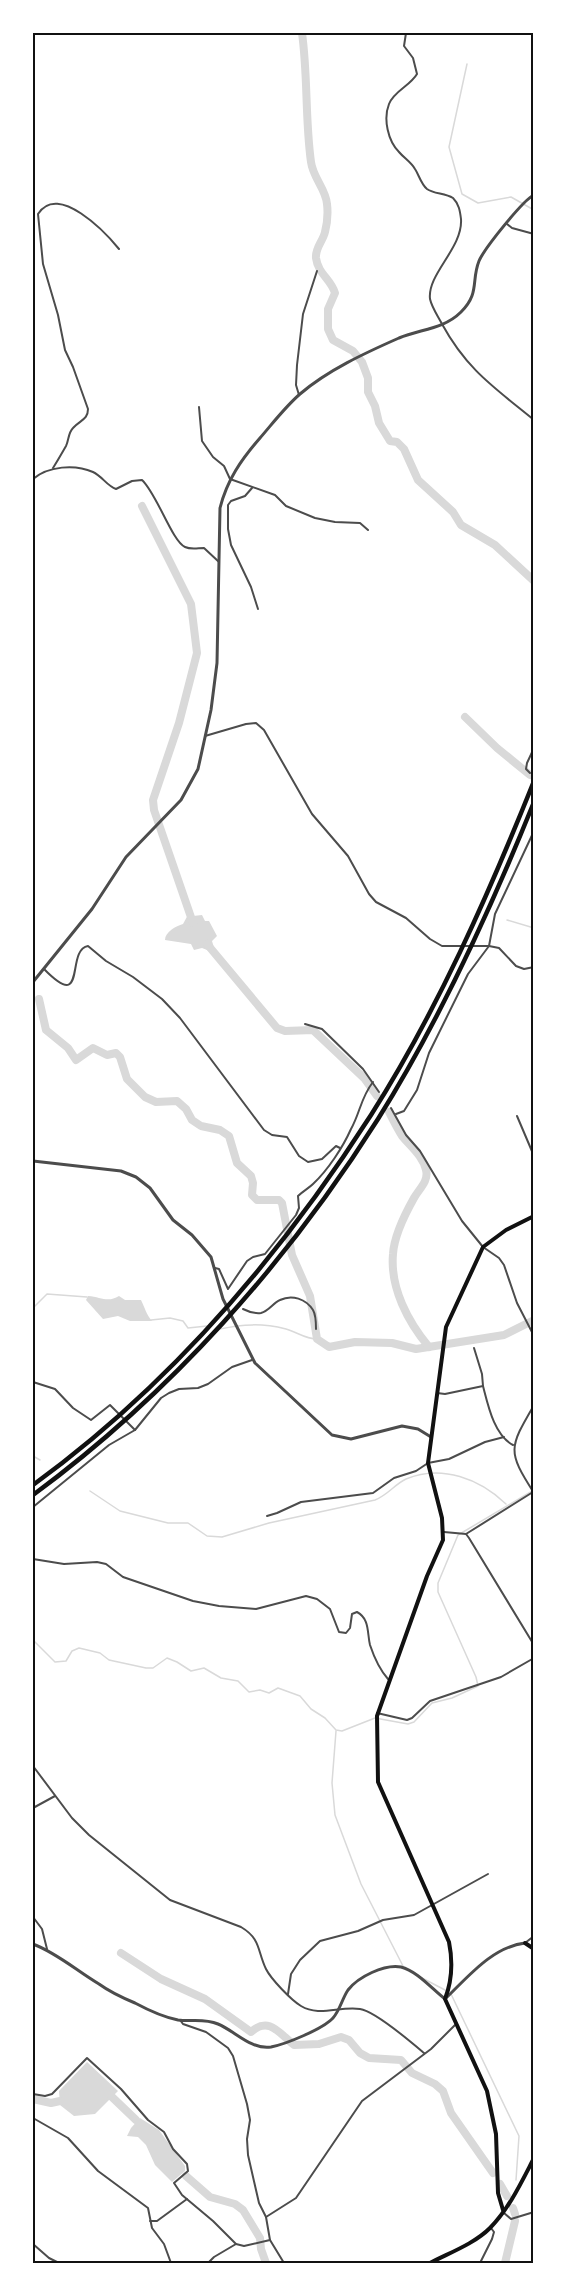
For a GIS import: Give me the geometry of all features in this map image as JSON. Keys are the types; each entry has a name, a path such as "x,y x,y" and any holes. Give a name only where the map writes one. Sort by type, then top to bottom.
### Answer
{"highway":[{"path":"33,1485 93,1437 177,1360 262,1264 309,1205 372,1114 423,1024 485,896 534,782"},
{"path":"33,1495 107,1436 182,1365 269,1270 315,1210 378,1119 431,1026 495,893 534,802"}],"main road":[{"path":"503,2210 498,2193 496,2134 487,2091 445,1999 450,1984 451,1954 445,1930 378,1782 377,1716 388,1679 443,1539 442,1518 428,1463 442,1347 451,1314 483,1247 506,1230 534,1216"},
{"path":"525,1943 534,1949"},
{"path":"429,2263 471,2241 491,2227 534,2158"}],"street":[{"path":"406,33 404,46 413,58 417,74 389,104 387,123 389,133 393,145 411,163 423,184 429,190 453,198 460,210 460,236 444,261 431,289 433,308 460,355 478,375 534,420"},
{"path":"33,982 92,909 126,857 182,800 198,769 218,663 220,508 230,479 249,451 299,395 338,369 381,346 453,319 472,298 480,260 525,201 534,195"},
{"path":"53,468 59,459 60,452 66,446 72,429 84,420 88,415 88,409 65,351 58,315 43,264 38,214 44,207 51,205 75,209 93,221 119,249"},
{"path":"507,224 512,228 534,234"},
{"path":"299,395 297,375 303,314 317,271"},
{"path":"199,407 202,441 213,457 224,466 230,479 274,495 286,506 296,511 335,522 360,523 368,530"},
{"path":"33,479 40,473 53,468 82,469 93,472 116,489 132,481 142,480 152,492 179,542 189,549 204,548 219,562"},
{"path":"252,488 245,496 231,501 228,505 228,529 231,546 251,587 258,609"},
{"path":"206,735 246,723 256,723 264,730 312,814 348,856 369,894 386,909 406,918 435,943 442,946 499,948 516,966 524,969 534,967"},
{"path":"530,773 526,769 534,748"},
{"path":"396,1114 404,1111 414,1096 434,1044 468,974 489,946 495,914 534,831"},
{"path":"44,969 55,980 65,986 69,985 74,980 79,952 83,947 88,946 106,962 133,977 162,999 180,1018 264,1130 272,1135 287,1137 298,1156 308,1162 322,1159 336,1146 339,1148"},
{"path":"304,1024 322,1029 379,1092"},
{"path":"215,1268 219,1269 228,1289 247,1261 265,1254 299,1208 298,1196 313,1185 339,1148 352,1127 361,1100 372,1083"},
{"path":"391,1108 462,1221 483,1247 499,1258 504,1265 516,1303 534,1336"},
{"path":"517,1116 534,1156"},
{"path":"33,1161 121,1171 136,1177 150,1188 173,1220 203,1245 215,1268 220,1288 252,1360 332,1435 351,1439 402,1426 418,1429 431,1437"},
{"path":"243,1309 260,1313 279,1300 294,1297 314,1311 316,1329"},
{"path":"474,1348 483,1386 496,1424 504,1437 513,1445"},
{"path":"33,1507 133,1428 168,1393 179,1389 198,1388 208,1384 232,1367 252,1360"},
{"path":"33,1382 55,1389 73,1408 91,1420 108,1404 133,1428"},
{"path":"437,1393 445,1394 483,1386"},
{"path":"444,1532 466,1534 533,1492 516,1462 513,1445 534,1405"},
{"path":"267,1516 301,1502 373,1493 394,1478 412,1473 428,1463 441,1461 485,1442 504,1437"},
{"path":"466,1534 534,1645"},
{"path":"33,1559 64,1564 97,1562 106,1564 123,1577 193,1601 219,1606 256,1609 306,1596 317,1599 330,1609 339,1632 346,1633 350,1628 352,1614 357,1612 363,1616 369,1628 370,1644 376,1660 388,1679"},
{"path":"377,1716 407,1720 430,1701 501,1677 534,1658"},
{"path":"33,1766 55,1796 89,1835 120,1858 160,1894 251,1933 259,1945 270,1976 298,2004 315,2012 362,2009 424,2053"},
{"path":"33,1808 55,1796"},
{"path":"288,1994 291,1974 300,1960 320,1941 358,1931 383,1920 414,1915 488,1874"},
{"path":"33,1917 42,1929 47,1949"},
{"path":"33,1944 47,1949 100,1986 166,2017 180,2020 205,2020 219,2024 258,2046 269,2047 320,2028 332,2019 350,1988 363,1977 388,1967 401,1967 445,1999 488,1959 516,1944 525,1943 534,1936"},
{"path":"180,2020 183,2024 206,2032 228,2048 233,2056 250,2120 247,2139 248,2155 259,2203 266,2217 270,2240 284,2263"},
{"path":"266,2217 296,2198 362,2101 431,2049 456,2024"},
{"path":"33,2094 45,2096 52,2094 87,2058 121,2089 148,2120 159,2127 173,2149 187,2164 188,2171 174,2183 187,2199 236,2244 244,2246 270,2240"},
{"path":"33,2118 68,2139 98,2171 148,2208 152,2228 164,2244 171,2263"},
{"path":"150,2222 157,2221 187,2199"},
{"path":"503,2210 507,2217 511,2218 534,2212"},
{"path":"480,2263 492,2239 494,2232 491,2227"},
{"path":"33,2244 49,2258 59,2263"},
{"path":"208,2263 214,2256 236,2244"}],"shaded area":[{"path":"189,913 193,916 202,915 205,921 209,921 217,936 212,941 215,951 202,948 194,950 191,944 165,940 169,932 183,924"},
{"path":"88,1296 108,1299 119,1296 125,1300 141,1300 152,1321 130,1321 118,1316 103,1319 86,1300"},
{"path":"87,2062 118,2091 95,2114 74,2116 60,2105 59,2091"},
{"path":"140,2118 159,2130 185,2166 185,2171 172,2182 155,2165 146,2145 138,2137 127,2136"}],"waterway":[{"path":"302,33 311,162 324,193 327,207 325,232 316,258 319,268 335,293 328,309 328,329 333,340 353,351 362,362 368,378 368,392 375,406 379,423 390,441 397,442 404,449 418,480 453,512 461,525 495,545 534,581"},
{"path":"467,64 449,147 462,194 478,203 511,197 534,210"},
{"path":"142,506 191,604 197,653 179,723 153,800 154,810 193,923"},
{"path":"465,717 497,748 530,775"},
{"path":"507,920 534,928"},
{"path":"207,944 277,1028 285,1031 313,1030 364,1078 377,1096"},
{"path":"39,999 46,1030 68,1048 76,1060 93,1048 107,1055 116,1053 120,1057 127,1079 145,1097 156,1102 177,1101 186,1109 192,1120 201,1126 220,1130 229,1136 237,1163 251,1176 252,1195 257,1200 279,1200 282,1203 292,1255 310,1296 317,1339 329,1347 355,1342 392,1343 416,1349 504,1335 534,1320"},
{"path":"389,1112 402,1136 422,1160 427,1174 398,1233 394,1247 393,1267 394,1279 402,1304 414,1327 429,1347"},
{"path":"33,1308 47,1294 87,1297"},
{"path":"151,1320 170,1318 183,1321 188,1328 207,1326"},
{"path":"220,1329 261,1325 286,1329 317,1339"},
{"path":"33,1456 40,1460"},
{"path":"90,1491 120,1511 168,1523 188,1523 207,1536 222,1537 269,1523 375,1500 406,1479 433,1473 460,1476 472,1481 496,1495 506,1504"},
{"path":"33,1640 55,1662 66,1661 72,1651 79,1648 100,1653 109,1660 146,1668 153,1668 167,1658 191,1671 204,1668 221,1678 238,1681 249,1692 260,1690 269,1693 278,1688 300,1696 311,1709 325,1718 336,1730 342,1731 375,1718 408,1724 414,1722 432,1703 452,1698 478,1686 438,1592 438,1583 458,1535 534,1490"},
{"path":"336,1731 332,1783 335,1815 361,1884 403,1966"},
{"path":"121,1953 161,1979 205,1999 251,2032 257,2027 269,2026 279,2031 294,2045 319,2044 341,2037 349,2040 360,2053 369,2058 401,2060 412,2073 435,2084 443,2091 451,2113 493,2173"},
{"path":"422,1978 447,1991"},
{"path":"451,1994 519,2136 516,2180"},
{"path":"112,2097 136,2120"},
{"path":"33,2099 51,2103 60,2101"},
{"path":"186,2176 210,2197 235,2204 243,2210 260,2238 266,2263"},
{"path":"500,2184 507,2196"},
{"path":"513,2208 515,2214"},
{"path":"505,2263 515,2221"}]}
